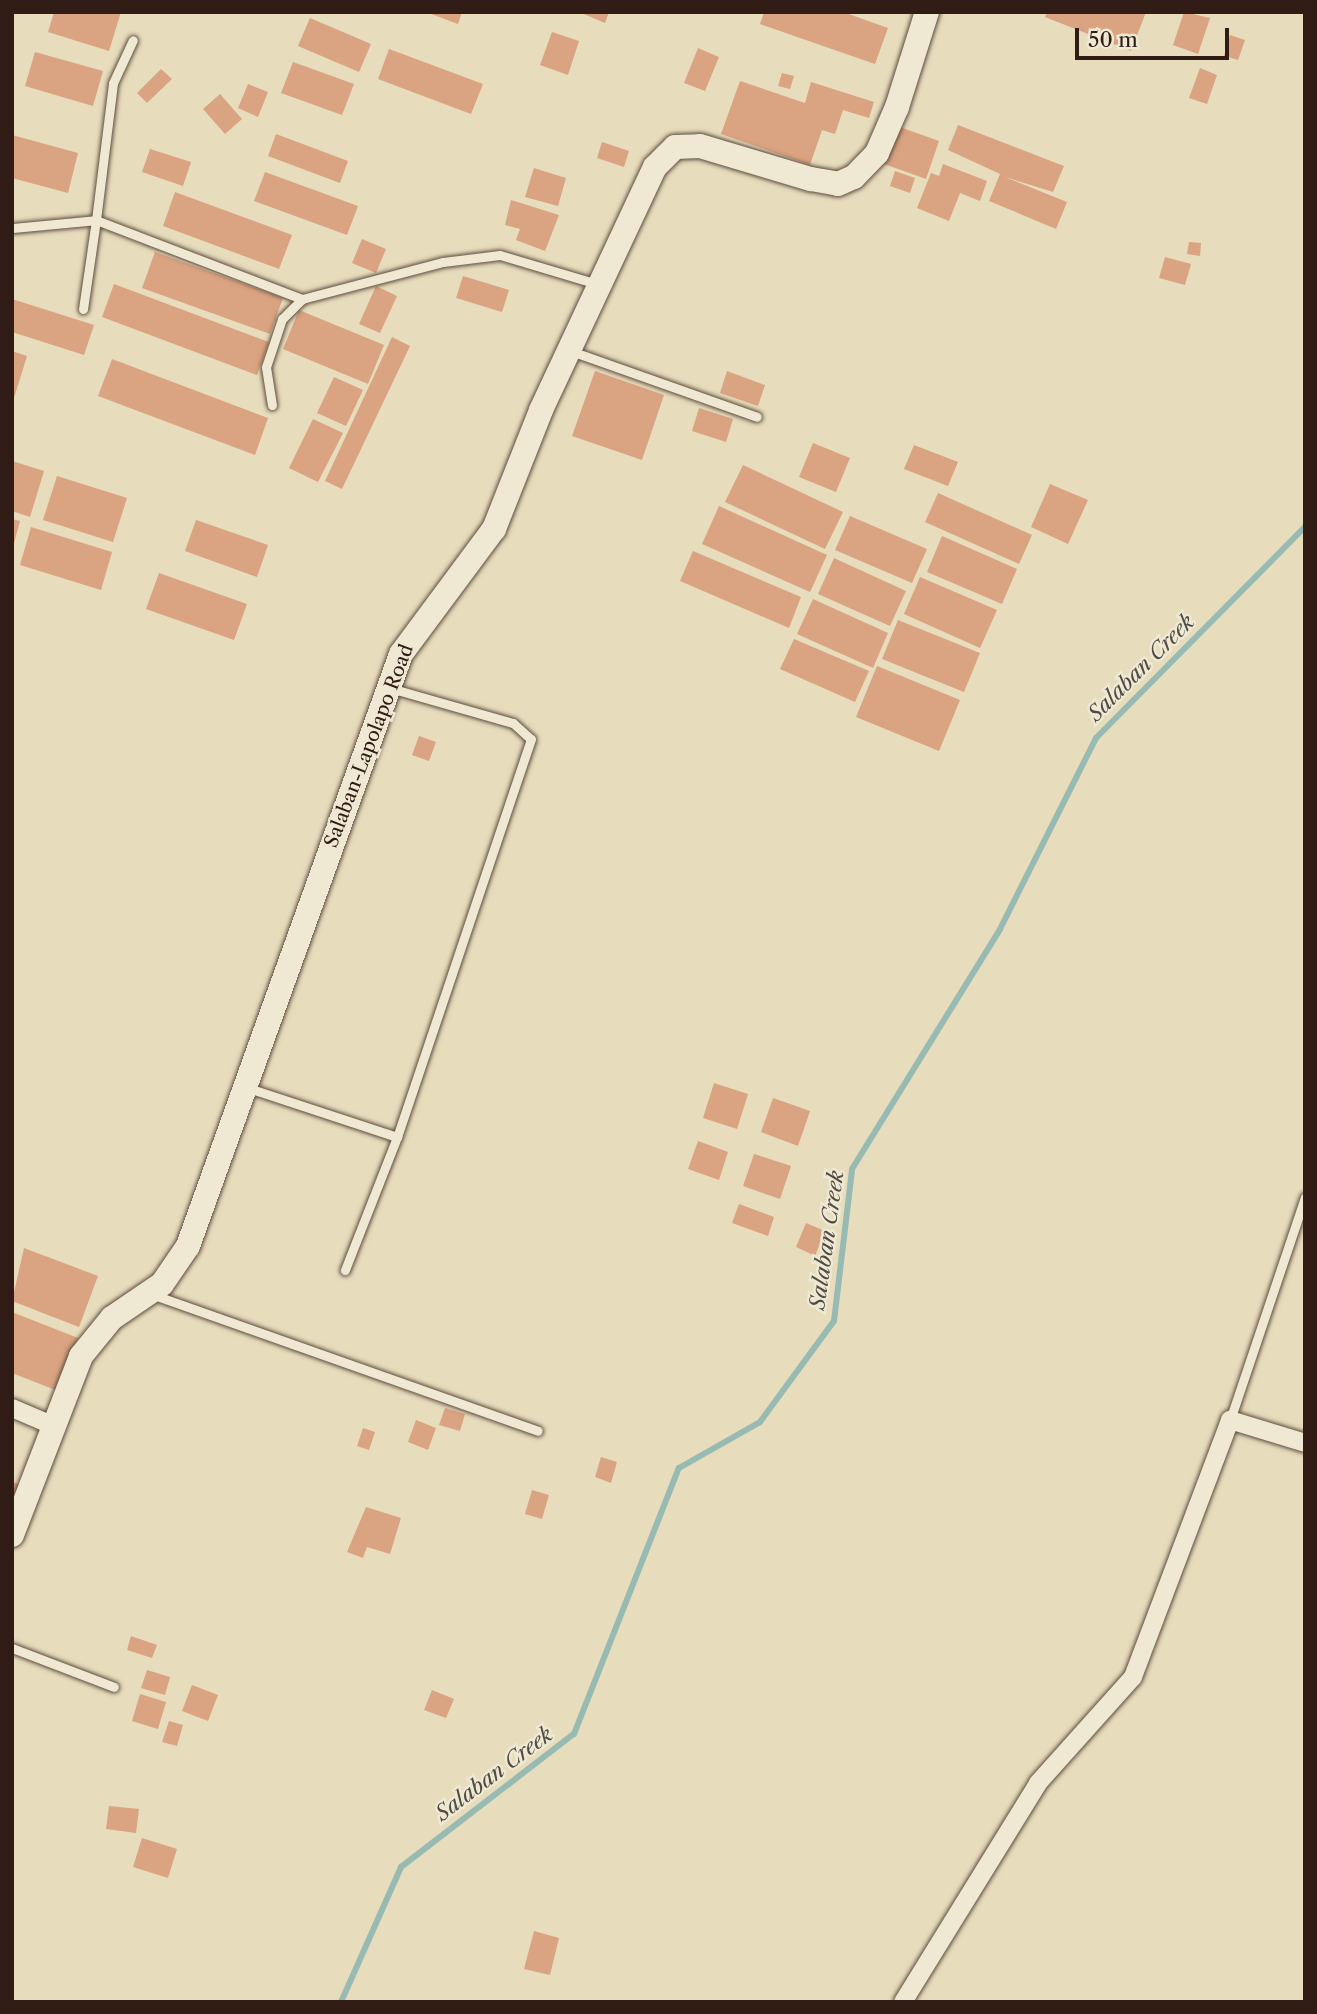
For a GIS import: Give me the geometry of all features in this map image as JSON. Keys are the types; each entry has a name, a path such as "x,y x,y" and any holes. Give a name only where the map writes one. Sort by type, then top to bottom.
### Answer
{"street":[{"name":"Salaban-Lapolapo Road","path":"12,1535 86,1349 120,1311 149,1293 188,1246 243,1086 390,688 421,622 494,529 655,167 675,147 700,146 838,184 866,169 897,107 927,12"},
{"path":"12,1408 54,1426"},
{"path":"902,2002 1038,1783 1133,1677 1230,1420 1305,1443"}],"lane":[{"path":"83,309 113,83 133,40"},
{"path":"12,228 96,220 302,299"},
{"path":"272,405 266,367 282,319 302,299 443,262 500,255 602,286"},
{"path":"571,351 757,417"},
{"path":"345,1270 397,1137 531,739 513,723 390,688"},
{"path":"243,1086 397,1137"},
{"path":"1230,1420 1305,1197"},
{"path":"149,1293 538,1431"},
{"path":"12,1648 114,1686"}],"building":[{"path":"54,12 121,12 109,51 48,32"},
{"path":"426,12 462,12 458,24"},
{"path":"579,12 609,12 605,23"},
{"path":"764,12 843,12 888,28 875,64 760,24"},
{"path":"1047,12 1146,12 1131,51 1045,17"},
{"path":"1184,12 1210,18 1198,54 1173,45"},
{"path":"310,18 371,44 359,72 298,46"},
{"path":"552,32 579,41 568,75 540,65"},
{"path":"1230,35 1245,40 1238,60 1224,56"},
{"path":"698,48 719,57 705,91 684,83"},
{"path":"389,49 483,84 471,114 378,79"},
{"path":"35,52 103,71 93,106 25,86"},
{"path":"293,62 354,84 342,115 281,93"},
{"path":"1200,68 1217,75 1207,104 1189,98"},
{"path":"161,69 172,79 147,103 137,93"},
{"path":"782,73 794,76 790,89 778,86"},
{"path":"740,81 805,103 811,82 874,102 869,118 843,110 835,134 822,130 810,165 721,134"},
{"path":"248,84 268,92 258,117 238,108"},
{"path":"220,94 242,119 225,134 203,109"},
{"path":"958,125 1064,166 1053,192 1005,177 1067,202 1056,229 989,201 1000,174 948,150"},
{"path":"897,126 939,141 926,179 884,164"},
{"path":"276,134 348,161 340,183 268,156"},
{"path":"12,135 78,153 68,193 12,178"},
{"path":"602,142 629,151 624,167 597,158"},
{"path":"150,149 191,162 183,186 142,172"},
{"path":"943,164 987,181 980,201 960,193 949,221 917,208 931,173 939,176"},
{"path":"534,168 566,178 558,206 525,197"},
{"path":"895,171 915,178 910,193 890,186"},
{"path":"265,172 358,206 347,235 254,201"},
{"path":"175,192 292,235 279,269 163,226"},
{"path":"511,200 559,215 545,251 516,240 520,229 505,225"},
{"path":"362,239 386,249 376,273 352,263"},
{"path":"1189,242 1201,243 1200,256 1187,254"},
{"path":"155,252 283,298 270,334 142,288"},
{"path":"1165,257 1191,264 1185,285 1159,278"},
{"path":"463,276 509,290 502,312 456,298"},
{"path":"114,284 269,342 257,375 102,317"},
{"path":"376,286 397,296 380,333 359,324"},
{"path":"12,299 94,325 84,355 12,332"},
{"path":"299,310 384,345 368,384 283,349"},
{"path":"392,337 410,346 342,489 325,481"},
{"path":"12,351 27,356 14,398 12,397"},
{"path":"112,359 268,418 255,455 98,396"},
{"path":"595,371 664,395 642,460 572,436"},
{"path":"727,371 765,385 758,406 720,393"},
{"path":"334,377 363,390 346,426 317,413"},
{"path":"699,408 733,419 726,442 692,431"},
{"path":"313,419 343,433 318,482 289,468"},
{"path":"813,443 850,458 836,492 799,477"},
{"path":"914,445 958,462 948,486 904,469"},
{"path":"12,461 44,471 30,517 12,511"},
{"path":"743,465 843,512 825,549 725,502"},
{"path":"57,476 127,498 113,542 43,520"},
{"path":"1050,484 1088,500 1068,544 1031,527"},
{"path":"938,493 1032,535 1019,564 925,522"},
{"path":"719,506 827,555 810,592 702,544"},
{"path":"850,516 927,549 912,583 835,550"},
{"path":"12,519 20,521 13,547 12,547"},
{"path":"196,520 268,545 257,577 185,551"},
{"path":"31,527 112,552 101,590 20,565"},
{"path":"942,536 1017,569 1002,604 927,572"},
{"path":"693,551 801,597 789,628 680,581"},
{"path":"834,558 906,591 890,626 818,594"},
{"path":"159,573 247,604 234,640 146,609"},
{"path":"920,577 997,610 980,648 904,614"},
{"path":"813,599 888,633 873,668 797,634"},
{"path":"898,620 980,653 964,692 882,659"},
{"path":"794,639 869,671 855,702 780,669"},
{"path":"877,666 960,700 939,751 856,717"},
{"path":"419,736 436,742 429,761 412,755"},
{"path":"714,1083 748,1094 737,1129 703,1118"},
{"path":"773,1098 810,1111 798,1146 761,1132"},
{"path":"698,1141 728,1152 719,1180 688,1169"},
{"path":"754,1154 791,1166 780,1199 743,1186"},
{"path":"739,1204 774,1217 768,1236 732,1223"},
{"path":"806,1223 825,1231 815,1256 796,1247"},
{"path":"24,1248 98,1276 79,1327 12,1301"},
{"path":"12,1312 78,1338 58,1391 12,1373"},
{"path":"445,1408 465,1414 460,1431 439,1425"},
{"path":"416,1420 436,1428 428,1450 408,1442"},
{"path":"363,1428 375,1432 369,1450 357,1446"},
{"path":"601,1457 617,1462 611,1483 595,1477"},
{"path":"12,1482 27,1487 12,1525"},
{"path":"532,1490 549,1495 542,1519 525,1514"},
{"path":"366,1507 401,1518 390,1554 367,1547 363,1558 347,1552"},
{"path":"131,1636 157,1645 152,1658 127,1650"},
{"path":"147,1670 170,1677 165,1695 141,1688"},
{"path":"192,1685 218,1695 208,1721 182,1711"},
{"path":"432,1690 454,1699 446,1718 424,1710"},
{"path":"140,1694 166,1702 158,1729 132,1721"},
{"path":"169,1721 183,1725 177,1746 162,1742"},
{"path":"109,1806 139,1809 136,1833 106,1829"},
{"path":"142,1838 177,1849 168,1878 133,1867"},
{"path":"534,1931 559,1938 550,1975 524,1969"}],"waterway":[{"name":"Salaban Creek","path":"341,2002 401,1867 574,1734 679,1468 760,1422 834,1321 852,1169 1000,929 1096,738 1305,527"}]}
